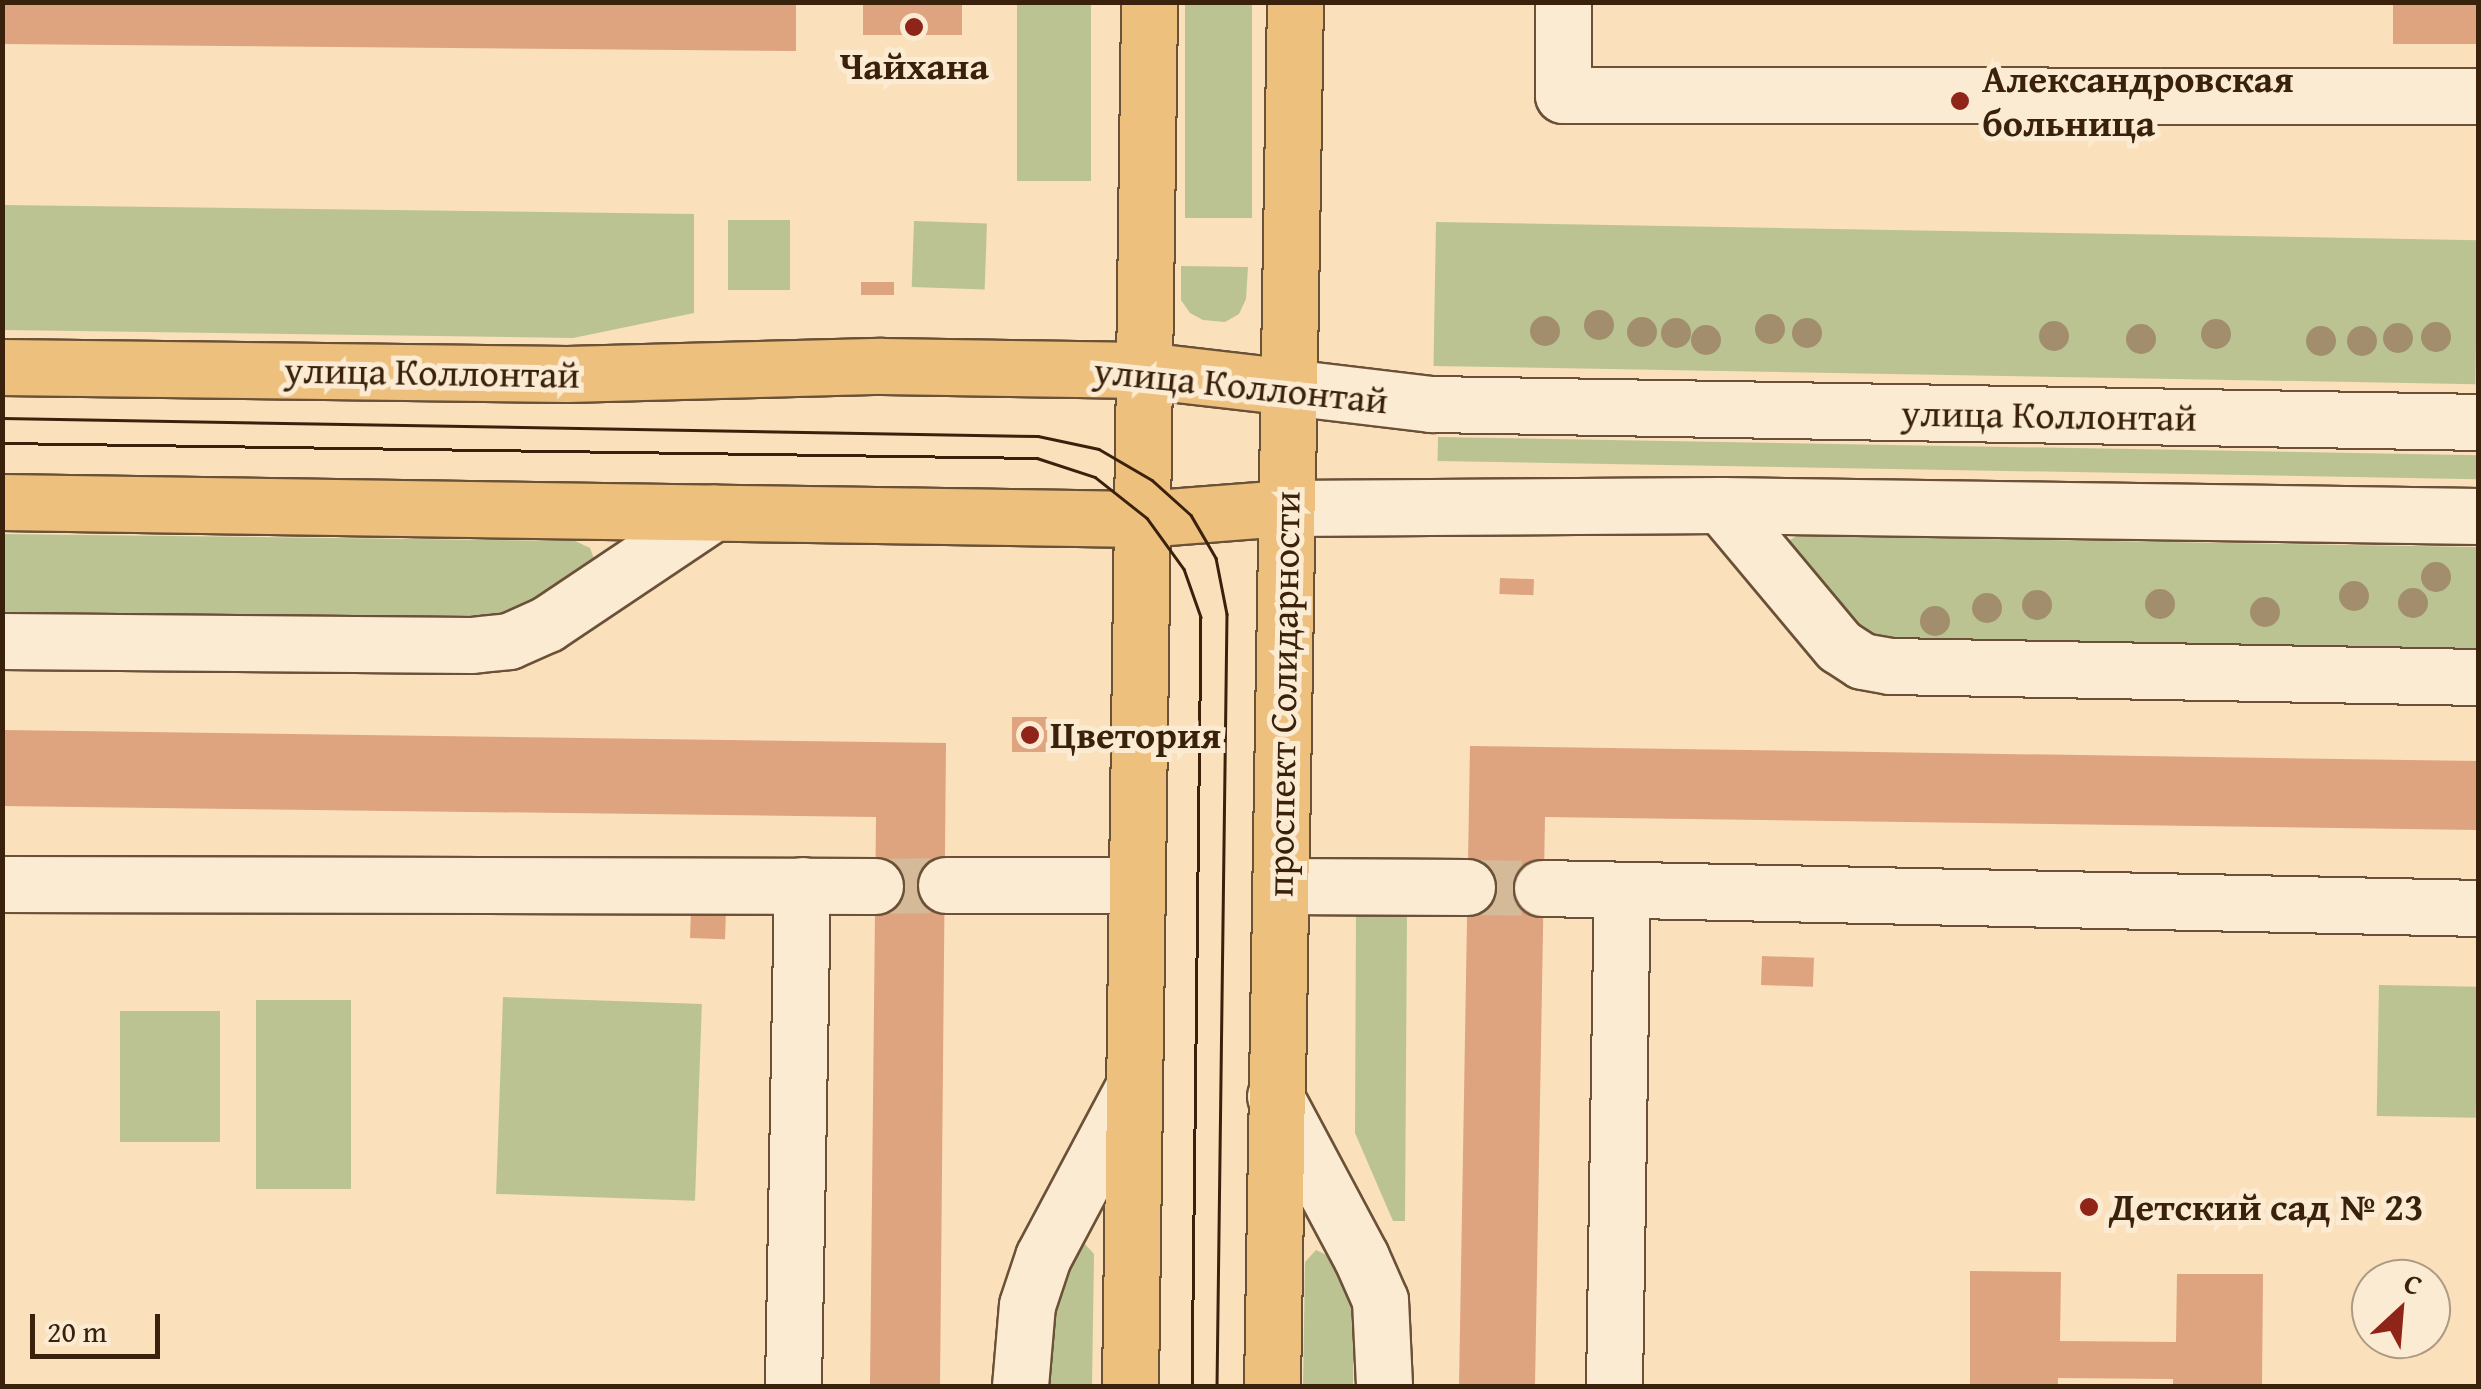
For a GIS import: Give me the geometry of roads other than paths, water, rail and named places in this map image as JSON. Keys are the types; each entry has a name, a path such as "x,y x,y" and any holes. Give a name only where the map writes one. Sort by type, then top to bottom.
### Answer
{"main road":[{"path":"1130,1386 1149,2"},
{"name":"проспект Солидарности","path":"1272,1386 1295,2"},
{"name":"улица Коллонтай","path":"2,367 567,374 882,366 1144,370 1288,387"},
{"path":"2,502 1142,519 1286,508"}],"street":[{"path":"1562,2 1563,96 2478,96"},
{"name":"улица Коллонтай","path":"1288,387 1431,404 2478,422"},
{"path":"1286,508 1722,505 2478,516"},
{"path":"1722,505 1839,646 1862,661 1890,666 2478,677"},
{"path":"2,641 471,645 510,641 548,624 713,513"},
{"path":"2,884 876,886"},
{"path":"793,1386 802,885"},
{"path":"946,886 1136,885"},
{"path":"1280,886 1467,888"},
{"path":"1542,888 2478,908"},
{"path":"1614,1386 1622,892"},
{"path":"1020,1386 1027,1305 1043,1257 1134,1088"},
{"path":"1275,1096 1380,1300 1384,1386"}],"tunnel":[{"path":"875,886 946,885"},
{"path":"1467,887 1542,888"}],"tram line":[{"path":"2,418 1038,436 1099,449 1152,480 1191,515 1216,558 1227,614 1217,1386"},
{"path":"2,443 1037,458 1095,477 1147,518 1184,569 1201,617 1192,1386"}],"place":[{"name":"Чайхана","path":"914,27"},
{"name":"Александровская больница","path":"1960,101"},
{"name":"Цветория","path":"1030,735"},
{"name":"Детский сад № 23","path":"2089,1207"}]}
